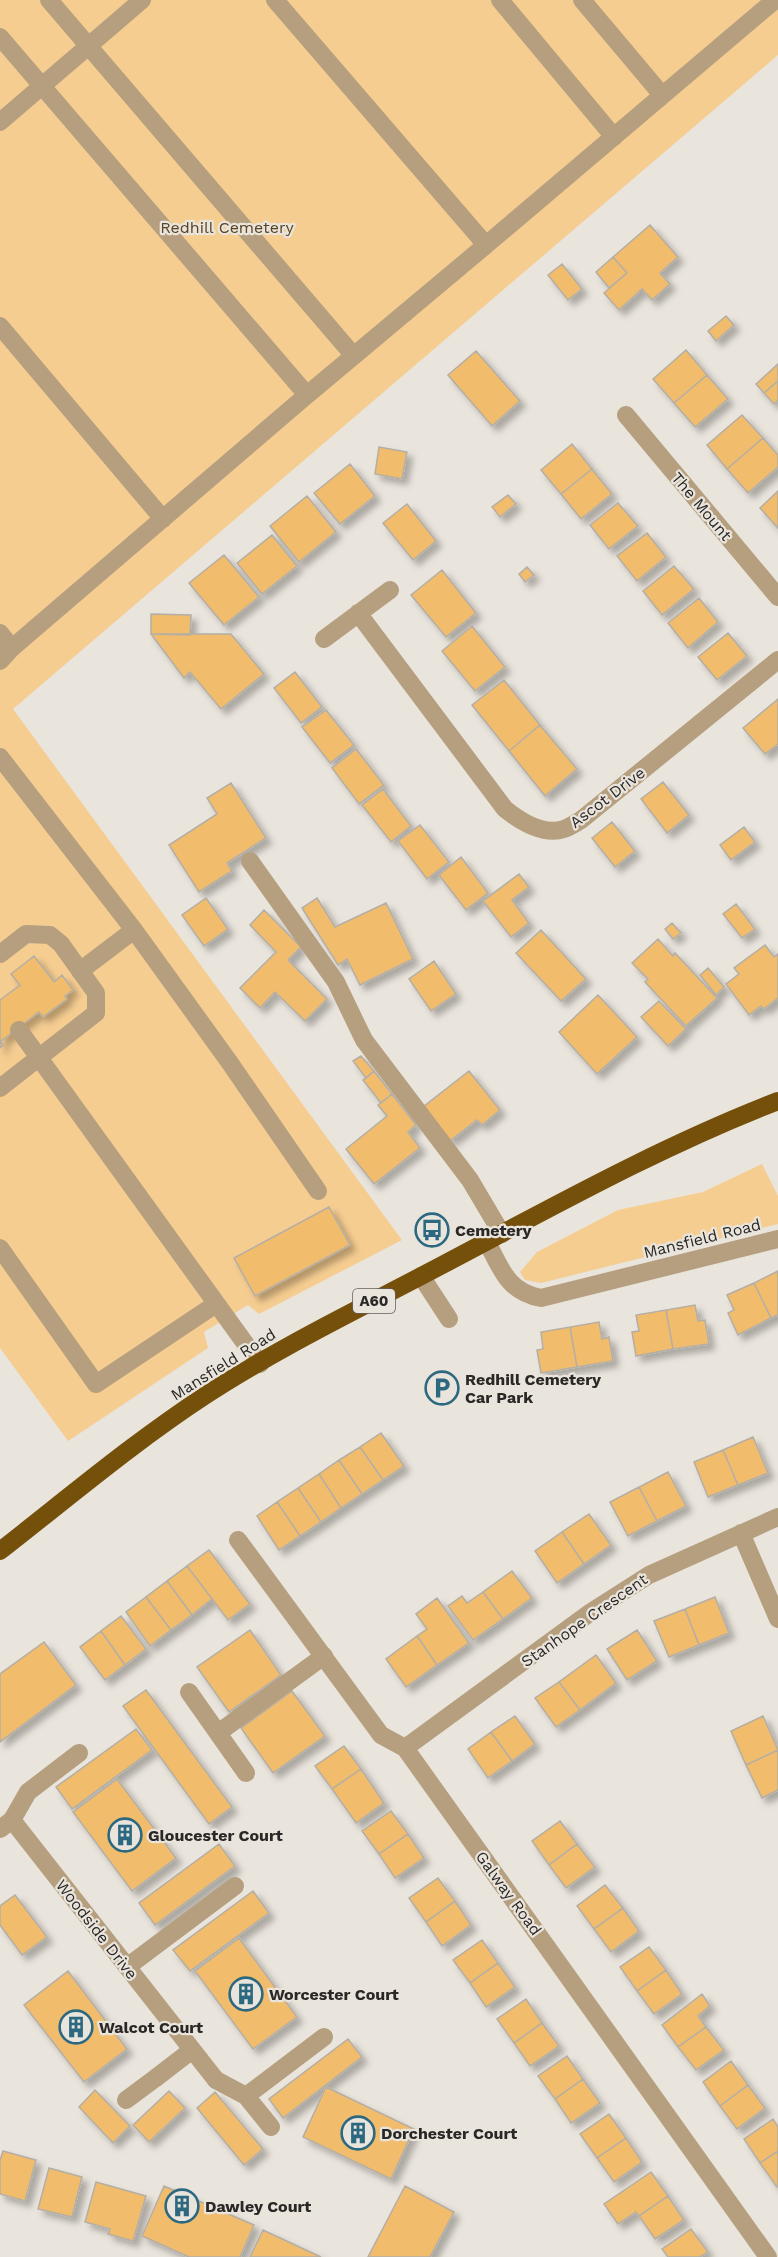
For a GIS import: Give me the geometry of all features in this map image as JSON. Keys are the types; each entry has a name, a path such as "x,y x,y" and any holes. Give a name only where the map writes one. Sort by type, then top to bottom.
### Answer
{"highway":[{"name":"Mansfield Road","path":"0,1551 147,1436 207,1395 306,1336 601,1182 744,1114 778,1101"}],"street":[{"path":"49,0 354,356"},
{"path":"0,122 142,0"},
{"path":"275,0 486,245"},
{"path":"500,0 614,137"},
{"path":"582,0 662,95"},
{"path":"0,633 6,654 307,395 614,137 762,4"},
{"path":"0,38 307,395"},
{"path":"0,326 163,519"},
{"name":"The Mount","path":"626,415 778,597"},
{"path":"324,639 390,590"},
{"name":"Ascot Drive","path":"358,613 505,809 522,823 541,828 562,830 581,820 778,660"},
{"path":"0,757 134,930 230,1063 318,1191"},
{"name":"Mansfield Road","path":"250,861 336,982 364,1040 470,1180 510,1282 524,1295 541,1298 778,1239"},
{"path":"80,971 134,930"},
{"path":"0,954 26,934 50,935 62,944 96,993 96,1014 0,1088"},
{"path":"19,1030 260,1364"},
{"path":"0,1248 96,1384 216,1304"},
{"path":"421,1276 449,1319"},
{"name":"Stanhope Crescent","path":"405,1748 591,1612 649,1575 778,1518"},
{"path":"741,1533 778,1619"},
{"name":"Galway Road","path":"238,1540 381,1734 405,1748 768,2257"},
{"path":"218,1733 324,1656"},
{"path":"189,1692 246,1773"},
{"path":"6,1824 28,1792 79,1753"},
{"name":"Woodside Drive","path":"6,1824 127,1967 216,2080 246,2096"},
{"path":"127,1967 235,1886"},
{"path":"271,2127 246,2096 324,2037"},
{"path":"126,2100 192,2050"}],"green space":[{"name":"Redhill Cemetery","path":"0,0 778,0 778,55 13,709 402,1240 259,1314 248,1305 204,1332 208,1348 68,1441 0,1348"},
{"path":"762,1164 778,1196 778,1224 541,1283 525,1280 520,1272 537,1252 618,1210 703,1192"}],"building":[{"path":"650,225 678,257 660,273 670,284 652,300 642,289 619,310 604,293 627,273 613,257"},
{"path":"613,257 627,273 609,288 596,272"},
{"path":"562,264 582,289 568,300 548,275"},
{"path":"726,316 734,325 716,341 708,331"},
{"path":"686,350 707,375 674,403 653,379"},
{"path":"476,351 520,401 492,426 448,375"},
{"path":"778,364 778,381 764,393 756,384"},
{"path":"707,375 728,399 695,427 674,403"},
{"path":"778,381 778,400 774,404 764,393"},
{"path":"742,415 763,438 727,469 707,445"},
{"path":"763,438 778,455 778,467 748,493 727,469"},
{"path":"572,444 592,469 561,494 541,470"},
{"path":"379,447 407,452 402,479 375,474"},
{"path":"350,464 375,496 340,524 314,493"},
{"path":"592,469 612,494 581,519 561,494"},
{"path":"778,491 778,528 760,508"},
{"path":"508,495 516,504 500,517 492,507"},
{"path":"307,496 336,532 299,562 270,526"},
{"path":"618,503 638,526 609,549 590,525"},
{"path":"407,504 436,541 413,560 383,523"},
{"path":"647,533 666,557 637,581 617,556"},
{"path":"272,535 297,566 262,594 237,563"},
{"path":"224,555 259,597 224,625 189,583"},
{"path":"674,566 694,589 662,615 643,591"},
{"path":"527,567 534,575 525,582 519,574"},
{"path":"442,570 476,613 446,637 411,595"},
{"path":"699,598 718,622 688,648 668,623"},
{"path":"151,614 191,615 190,635 151,634"},
{"path":"472,626 505,667 475,691 442,651"},
{"path":"728,633 747,656 717,680 698,657"},
{"path":"151,634 231,634 264,674 221,709 190,672 184,678"},
{"path":"295,672 322,707 301,723 274,688"},
{"path":"504,680 540,725 509,751 472,705"},
{"path":"778,699 778,744 765,754 743,728"},
{"path":"326,710 354,745 330,763 302,727"},
{"path":"540,725 577,769 545,796 509,751"},
{"path":"356,749 384,785 359,804 332,768"},
{"path":"663,782 689,815 667,833 641,799"},
{"path":"231,783 266,838 227,863 232,871 199,892 169,845 217,814 207,798"},
{"path":"383,789 411,826 391,842 362,805"},
{"path":"612,822 635,851 615,867 592,838"},
{"path":"420,825 449,862 427,879 398,841"},
{"path":"744,827 755,842 731,860 720,845"},
{"path":"461,857 488,893 466,910 439,875"},
{"path":"519,874 529,887 512,900 529,923 511,937 483,901"},
{"path":"206,898 228,929 204,946 182,915"},
{"path":"317,898 335,927 386,903 413,959 360,985 347,959 338,965 302,908"},
{"path":"736,904 755,929 742,938 723,914"},
{"path":"264,910 301,947 288,960 327,999 305,1021 275,992 260,1008 240,988 276,952 250,925"},
{"path":"672,923 681,933 673,939 665,929"},
{"path":"541,930 586,979 561,1001 516,953"},
{"path":"658,939 673,956 675,953 717,998 686,1026 645,982 648,979 632,963"},
{"path":"765,945 774,957 778,954 778,998 764,1009 761,1006 749,1015 726,984 739,974 734,968"},
{"path":"34,956 54,982 62,975 73,990 65,996 67,999 43,1017 39,1012 0,1042 0,1000 20,985 11,974"},
{"path":"434,961 456,994 431,1011 409,979"},
{"path":"708,968 724,987 716,995 700,975"},
{"path":"598,995 637,1037 597,1074 559,1032"},
{"path":"659,1001 686,1029 668,1046 641,1017"},
{"path":"361,1056 374,1071 366,1078 353,1061"},
{"path":"374,1071 392,1094 381,1103 363,1080"},
{"path":"469,1071 500,1110 482,1125 477,1120 450,1141 423,1107"},
{"path":"392,1094 416,1125 408,1132 420,1148 374,1184 346,1149 387,1116 378,1105"},
{"path":"329,1207 350,1245 255,1296 234,1258"},
{"path":"778,1271 778,1315 771,1318 754,1283"},
{"path":"754,1283 771,1318 738,1335 728,1313 734,1310 727,1295"},
{"path":"695,1305 698,1321 705,1320 709,1344 673,1349 666,1310"},
{"path":"666,1310 673,1349 636,1356 632,1332 639,1331 636,1315"},
{"path":"599,1322 602,1339 609,1337 613,1361 577,1367 570,1327"},
{"path":"570,1327 577,1367 541,1373 537,1350 543,1349 541,1332"},
{"path":"381,1433 404,1466 383,1480 360,1447"},
{"path":"753,1437 768,1473 738,1485 723,1450"},
{"path":"360,1447 383,1480 362,1494 339,1460"},
{"path":"723,1450 738,1485 708,1497 694,1462"},
{"path":"339,1460 362,1494 341,1508 319,1474"},
{"path":"668,1472 686,1506 657,1521 639,1487"},
{"path":"319,1474 341,1508 321,1522 298,1488"},
{"path":"639,1487 657,1521 628,1536 610,1502"},
{"path":"298,1488 321,1522 300,1536 277,1502"},
{"path":"277,1502 300,1536 279,1550 257,1516"},
{"path":"589,1514 611,1545 584,1564 562,1532"},
{"path":"562,1532 584,1564 557,1583 535,1551"},
{"path":"209,1550 250,1604 228,1620 187,1566"},
{"path":"187,1566 212,1599 192,1615 167,1581"},
{"path":"512,1571 532,1598 503,1619 483,1592"},
{"path":"167,1581 192,1615 171,1630 146,1597"},
{"path":"483,1592 503,1619 473,1640 448,1606 462,1596 467,1603"},
{"path":"146,1597 171,1630 150,1646 126,1612"},
{"path":"715,1597 729,1633 699,1645 685,1609"},
{"path":"437,1598 469,1643 437,1665 417,1636 427,1629 416,1614"},
{"path":"685,1609 699,1645 669,1657 654,1621"},
{"path":"121,1616 146,1649 125,1665 101,1631"},
{"path":"250,1630 281,1675 229,1712 197,1667"},
{"path":"637,1630 657,1661 627,1680 607,1649"},
{"path":"101,1631 125,1665 105,1680 80,1647"},
{"path":"417,1636 437,1665 406,1687 386,1659"},
{"path":"44,1642 76,1685 0,1742 0,1674"},
{"path":"596,1655 616,1683 580,1710 559,1682"},
{"path":"559,1682 580,1710 556,1727 535,1698"},
{"path":"146,1690 232,1807 209,1824 123,1706"},
{"path":"292,1691 325,1736 273,1773 241,1728"},
{"path":"515,1716 535,1744 512,1761 491,1732"},
{"path":"763,1716 778,1750 746,1765 731,1731"},
{"path":"136,1729 152,1750 72,1809 56,1787"},
{"path":"491,1732 512,1761 488,1778 468,1749"},
{"path":"344,1746 361,1769 332,1789 315,1766"},
{"path":"778,1750 778,1790 762,1798 746,1765"},
{"path":"361,1769 384,1803 356,1823 332,1789"},
{"name":"Gloucester Court","path":"117,1779 176,1858 132,1891 73,1812"},
{"path":"391,1811 408,1834 379,1854 362,1831"},
{"path":"560,1821 577,1844 549,1865 532,1841"},
{"path":"408,1834 424,1858 395,1878 379,1854"},
{"path":"219,1844 235,1866 155,1925 139,1903"},
{"path":"577,1844 595,1867 566,1888 549,1865"},
{"path":"438,1878 455,1901 426,1922 409,1898"},
{"path":"605,1885 623,1908 594,1929 577,1906"},
{"path":"253,1891 269,1913 190,1971 173,1950"},
{"path":"15,1895 47,1937 22,1955 0,1925 0,1906"},
{"path":"455,1901 471,1925 442,1946 426,1922"},
{"path":"623,1908 639,1931 611,1952 594,1929"},
{"name":"Worcester Court","path":"239,1938 297,2017 253,2049 195,1971"},
{"path":"482,1940 498,1963 470,1983 453,1960"},
{"path":"649,1947 666,1970 637,1991 620,1967"},
{"path":"498,1963 515,1987 486,2007 470,1983"},
{"path":"666,1970 682,1994 654,2014 637,1991"},
{"name":"Walcot Court","path":"68,1971 127,2049 84,2082 24,2005"},
{"path":"702,1994 710,2006 698,2016 706,2027 678,2047 662,2025"},
{"path":"526,1999 542,2023 514,2043 497,2019"},
{"path":"542,2023 559,2046 530,2066 514,2043"},
{"path":"706,2027 724,2050 696,2070 678,2047"},
{"path":"348,2039 362,2057 283,2118 269,2099"},
{"path":"567,2056 583,2079 555,2099 538,2076"},
{"path":"731,2061 748,2085 720,2106 703,2082"},
{"path":"583,2079 600,2103 571,2123 555,2099"},
{"path":"748,2085 765,2108 737,2129 720,2106"},
{"name":"Dorchester Court","path":"326,2087 414,2129 391,2179 303,2137"},
{"path":"95,2090 130,2126 113,2143 79,2107"},
{"path":"169,2091 185,2108 149,2142 133,2125"},
{"path":"215,2092 263,2149 244,2165 197,2108"},
{"path":"609,2114 626,2138 597,2158 580,2134"},
{"path":"773,2119 778,2127 778,2151 760,2163 744,2139"},
{"path":"626,2138 642,2162 614,2182 597,2158"},
{"path":"3,2151 36,2160 25,2201 0,2194 0,2160"},
{"path":"778,2151 778,2186 777,2187 760,2163"},
{"path":"49,2168 82,2177 72,2217 38,2209"},
{"path":"651,2172 668,2196 639,2216 636,2212 618,2224 604,2204"},
{"path":"96,2182 146,2196 133,2241 108,2234 110,2229 85,2222"},
{"name":"Dawley Court","path":"164,2186 254,2225 240,2257 189,2257 142,2236"},
{"path":"405,2186 454,2212 430,2257 368,2257"},
{"path":"668,2196 684,2220 655,2239 639,2216"},
{"path":"691,2229 708,2252 700,2257 668,2257 662,2249"},
{"path":"263,2230 321,2257 250,2257"}],"place":[{"name":"Cemetery","path":"432,1230"},
{"name":"Redhill Cemetery Car Park","path":"442,1388"},
{"name":"Gloucester Court","path":"125,1835"},
{"name":"Worcester Court","path":"246,1994"},
{"name":"Walcot Court","path":"76,2027"},
{"name":"Dorchester Court","path":"358,2133"},
{"name":"Dawley Court","path":"182,2206"}]}
